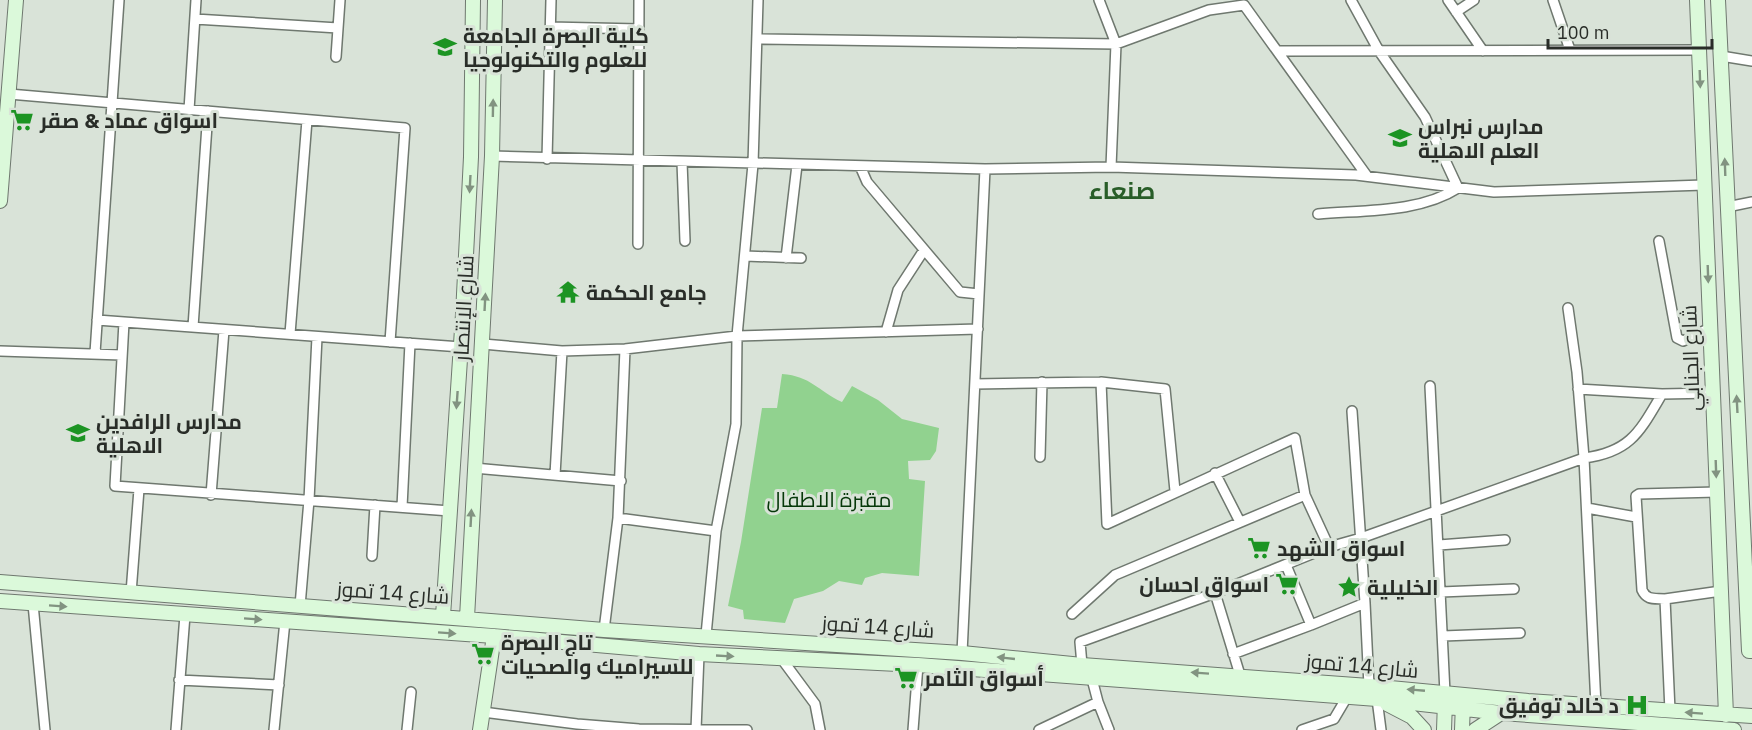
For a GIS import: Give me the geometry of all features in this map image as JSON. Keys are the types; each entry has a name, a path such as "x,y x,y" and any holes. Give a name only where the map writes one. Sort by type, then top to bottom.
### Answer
{"main road":[{"path":"0,201 5,101 16,0"},
{"name":"شارع الإنتصار","path":"443,616 471,157 473,0"},
{"name":"شارع الإنتصار","path":"467,618 492,156 495,0"},
{"name":"شارع الجنابي","path":"1697,0 1726,715"},
{"name":"شارع الجنابي","path":"1718,0 1727,207 1747,488 1749,651 1752,651"},
{"path":"448,555 470,556"},
{"name":"شارع 14 تموز","path":"0,582 604,630 962,653 1082,665 1240,675 1596,706 1752,716"},
{"name":"شارع 14 تموز","path":"0,601 494,636 699,654 918,665 1377,699 1463,710 1734,730"},
{"path":"480,730 494,636"},
{"path":"1444,730 1445,693"},
{"path":"1462,730 1463,695"},
{"path":"1377,699 1412,717 1424,730"},
{"path":"1475,730 1501,713"}],"street":[{"path":"95,353 119,0"},
{"path":"189,110 196,0"},
{"path":"336,57 340,0"},
{"path":"547,159 551,0"},
{"path":"638,244 639,0"},
{"path":"706,635 716,531 736,424 737,336 753,164 758,0"},
{"path":"1099,0 1116,44 1111,167"},
{"path":"1209,0 1209,10"},
{"path":"1351,0 1379,51 1425,117 1458,188"},
{"path":"1448,0 1483,51"},
{"path":"1456,12 1474,0"},
{"path":"1553,0 1570,50"},
{"path":"758,39 1116,44 1209,10 1244,5 1367,176"},
{"path":"195,19 338,28"},
{"path":"550,27 639,29"},
{"path":"1278,51 1699,50"},
{"path":"1721,56 1752,60"},
{"path":"5,101 111,103 405,128 390,342"},
{"path":"193,327 208,111"},
{"path":"290,334 307,120"},
{"path":"492,156 985,169 1111,167 1367,176 1494,192 1704,185"},
{"path":"682,162 686,241"},
{"path":"786,258 796,165"},
{"path":"860,166 867,182 960,292 979,294"},
{"path":"962,653 985,169"},
{"path":"1318,214 1418,205 1443,197 1458,188"},
{"path":"1727,207 1752,202"},
{"path":"1659,241 1677,338 1683,341 1710,328"},
{"path":"886,332 898,290 924,250"},
{"path":"745,256 801,258"},
{"path":"1568,308 1584,458 1596,706"},
{"path":"97,320 461,347"},
{"path":"124,322 115,486 211,495 450,511"},
{"path":"483,344 562,351 625,349 737,336 978,329"},
{"path":"211,495 225,330"},
{"path":"300,606 309,500 317,337"},
{"path":"402,507 410,343"},
{"path":"604,630 621,481 625,349"},
{"path":"0,351 122,355"},
{"path":"555,475 562,351"},
{"path":"1040,457 1042,382"},
{"path":"975,384 1101,382 1165,388 1175,491"},
{"path":"1101,382 1107,524 1295,438 1305,495 1329,548"},
{"path":"1430,386 1438,510 1445,693"},
{"path":"1578,389 1662,394 1713,393"},
{"path":"1082,665 1080,642 1215,593 1329,548 1584,458 1604,456 1625,444 1635,435 1662,394"},
{"path":"1352,411 1369,686"},
{"path":"474,468 621,481"},
{"path":"1215,473 1240,522"},
{"path":"130,593 140,489"},
{"path":"1717,492 1639,494 1635,496 1635,502 1644,596 1665,599 1721,591"},
{"path":"1072,614 1115,575 1305,495"},
{"path":"372,556 375,505"},
{"path":"1587,508 1636,518"},
{"path":"618,518 716,531"},
{"path":"1439,545 1505,540"},
{"path":"1286,565 1311,626"},
{"path":"1441,592 1514,589"},
{"path":"1215,593 1240,675"},
{"path":"1665,599 1670,711"},
{"path":"1233,654 1311,626 1365,603"},
{"path":"33,604 45,730"},
{"path":"176,730 184,615"},
{"path":"274,730 285,621"},
{"path":"1443,636 1520,633"},
{"path":"696,729 699,654"},
{"path":"781,658 815,704 820,730"},
{"path":"913,730 918,665"},
{"path":"1092,678 1109,730"},
{"path":"179,680 279,685"},
{"path":"407,730 411,692"},
{"path":"1302,730 1334,718 1347,697"},
{"path":"1377,699 1381,730"},
{"path":"1039,730 1098,702"},
{"path":"483,712 577,727 747,730"}],"green space":[{"name":"مقبرة الاطفال","path":"782,374 807,381 842,402 852,386 878,400 902,419 939,428 936,451 930,460 908,461 909,479 925,481 919,576 882,573 865,578 862,585 839,581 823,591 794,599 785,623 744,619 743,610 728,606 741,542 762,408 777,408"}],"place":[{"name":"كلية البصرة الجامعة للعلوم والتكنولوجيا","path":"445,47"},
{"name":"اسواق عماد & صقر","path":"22,120"},
{"name":"مدارس نبراس العلم الاهلية","path":"1400,138"},
{"name":"جامع الحكمة","path":"568,292"},
{"name":"مدارس الرافدين اﻻهلية","path":"78,433"},
{"name":"اسواق الشهد","path":"1259,548"},
{"name":"اسواق احسان","path":"1287,584"},
{"name":"الخليلية","path":"1349,587"},
{"name":"تاج البصرة للسيراميك والصحيات","path":"483,654"},
{"name":"أسواق الثامر","path":"906,678"},
{"name":"د خالد توفيق","path":"1637,705"}],"district":[{"name":"صنعاء","path":"1122,190"}]}
